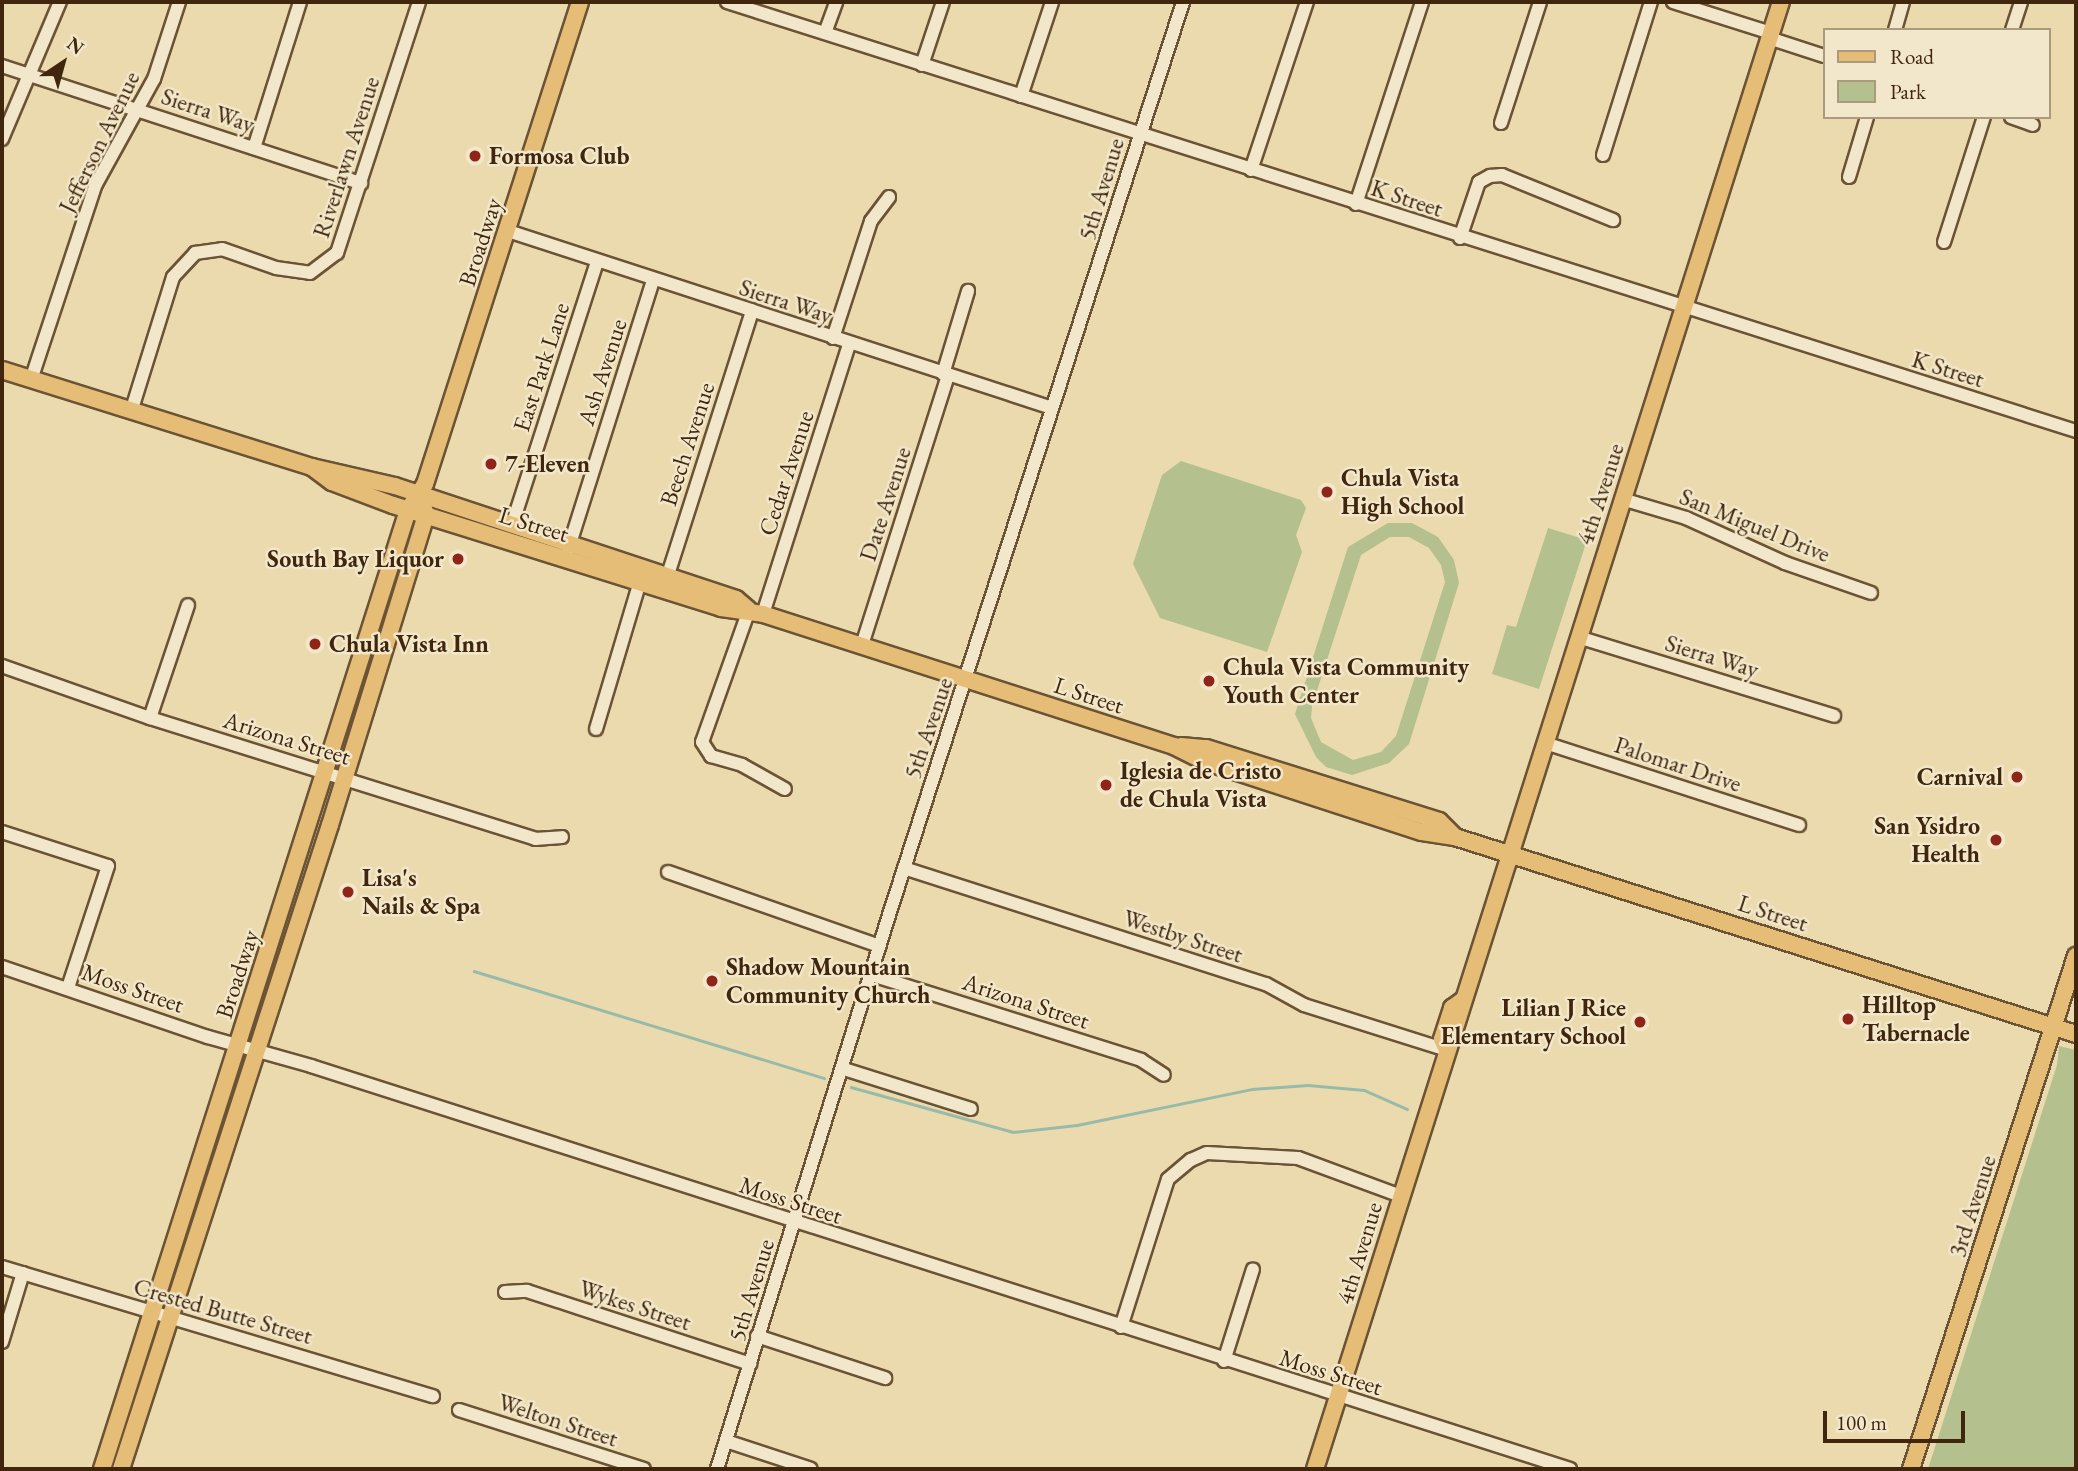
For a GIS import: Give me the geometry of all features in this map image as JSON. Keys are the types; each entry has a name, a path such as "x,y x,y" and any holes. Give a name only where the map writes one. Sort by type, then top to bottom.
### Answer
{"main road":[{"name":"Broadway","path":"102,1469 408,510 421,496 580,2"},
{"name":"4th Avenue","path":"1315,1469 1447,1050 1442,1039 1452,1008 1463,1000 1781,2"},
{"name":"L Street","path":"2,370 131,412 312,467 348,473 512,525 568,551"},
{"name":"L Street","path":"312,467 332,482 408,510 568,551 665,584 736,599 756,612 1174,746 1203,761 1333,804 1437,837 1455,837 2076,1034"},
{"path":"421,496 426,515"},
{"name":"Broadway","path":"121,1469 426,515"},
{"name":"3rd Avenue","path":"1911,1469 2076,956"}],"street":[{"path":"2,139 60,2"},
{"name":"Jefferson Avenue","path":"32,380 96,184 158,70 179,2"},
{"path":"254,148 300,2"},
{"name":"Riverlawn Avenue","path":"131,412 173,277 183,263 207,248 222,249 276,268 310,273 337,253 419,2"},
{"name":"K Street","path":"727,2 1460,238 2076,431"},
{"path":"825,33 836,2"},
{"path":"922,65 943,2"},
{"path":"1021,96 1052,2"},
{"name":"5th Avenue","path":"716,1469 844,1069 879,946 1183,2"},
{"path":"1251,170 1307,2"},
{"path":"1356,204 1422,2"},
{"path":"1501,123 1540,2"},
{"path":"1603,155 1651,2"},
{"path":"1673,2 1822,55"},
{"path":"1896,28 1903,2"},
{"path":"2013,28 2021,2"},
{"name":"Sierra Way","path":"2,66 361,183"},
{"path":"1849,177 1866,119"},
{"path":"1944,242 1983,119"},
{"path":"2016,119 2033,125"},
{"path":"1460,238 1479,183 1490,176 1502,175 1613,220"},
{"path":"833,338 872,221 889,197"},
{"name":"Sierra Way","path":"508,231 849,345 1052,408"},
{"name":"East Park Lane","path":"512,525 597,262"},
{"name":"Ash Avenue","path":"568,551 653,280"},
{"name":"Date Avenue","path":"862,646 946,375 968,291"},
{"name":"Beech Avenue","path":"665,584 752,311"},
{"name":"Cedar Avenue","path":"785,789 742,765 711,756 702,742 756,612 849,345"},
{"name":"San Miguel Drive","path":"1622,499 1686,518 1785,564 1871,593"},
{"path":"596,729 642,576"},
{"path":"150,718 188,605"},
{"name":"Sierra Way","path":"1578,637 1834,716"},
{"name":"Arizona Street","path":"2,666 150,718 344,776 535,839 562,837"},
{"name":"Palomar Drive","path":"1545,743 1799,825"},
{"path":"2,832 108,866 68,988"},
{"name":"Westby Street","path":"904,868 1266,985 1304,1005 1447,1050"},
{"path":"668,872 879,946"},
{"name":"Moss Street","path":"2,967 238,1046 1570,1469"},
{"name":"Arizona Street","path":"872,975 1141,1060 1164,1075"},
{"path":"844,1069 971,1109"},
{"path":"1121,1327 1168,1179 1191,1160 1207,1153 1297,1158 1401,1196"},
{"name":"Crested Butte Street","path":"2,1266 169,1319 433,1396"},
{"path":"1224,1360 1253,1269"},
{"path":"2,1342 23,1273"},
{"name":"Wykes Street","path":"505,1292 527,1292 750,1364"},
{"path":"757,1336 885,1378"},
{"name":"Welton Street","path":"458,1410 644,1469"},
{"path":"726,1441 811,1469"}],"green space":[{"path":"1181,461 1301,500 1306,508 1296,535 1302,552 1267,652 1160,618 1133,564 1162,475"},
{"path":"1388,523 1412,523 1438,537 1454,560 1459,583 1409,744 1389,763 1352,775 1326,767 1316,757 1295,714 1348,547","holes":["1390,537 1409,537 1429,548 1441,565 1445,582 1396,736 1381,752 1353,760 1321,742 1311,718 1312,706 1361,555"]},
{"path":"1548,528 1587,540 1539,689 1492,674 1507,625 1516,627"},
{"path":"2059,1046 2076,1050 2076,1469 1928,1469 2057,1065"}],"waterway":[{"path":"474,971 824,1078"},
{"path":"851,1087 1013,1132 1077,1125 1252,1089 1308,1085 1364,1090 1407,1109"}],"place":[{"name":"Formosa Club","path":"475,156"},
{"name":"7-Eleven","path":"491,464"},
{"name":"Chula Vista High School","path":"1327,492"},
{"name":"South Bay Liquor","path":"458,559"},
{"name":"Chula Vista Inn","path":"315,644"},
{"name":"Chula Vista Community Youth Center","path":"1209,681"},
{"name":"Carnival","path":"2017,777"},
{"name":"Iglesia de Cristo de Chula Vista","path":"1106,785"},
{"name":"San Ysidro Health","path":"1996,840"},
{"name":"Lisa's Nails & Spa","path":"348,892"},
{"name":"Shadow Mountain Community Church","path":"712,981"},
{"name":"Hilltop Tabernacle","path":"1848,1019"},
{"name":"Lilian J Rice Elementary School","path":"1640,1022"}]}
